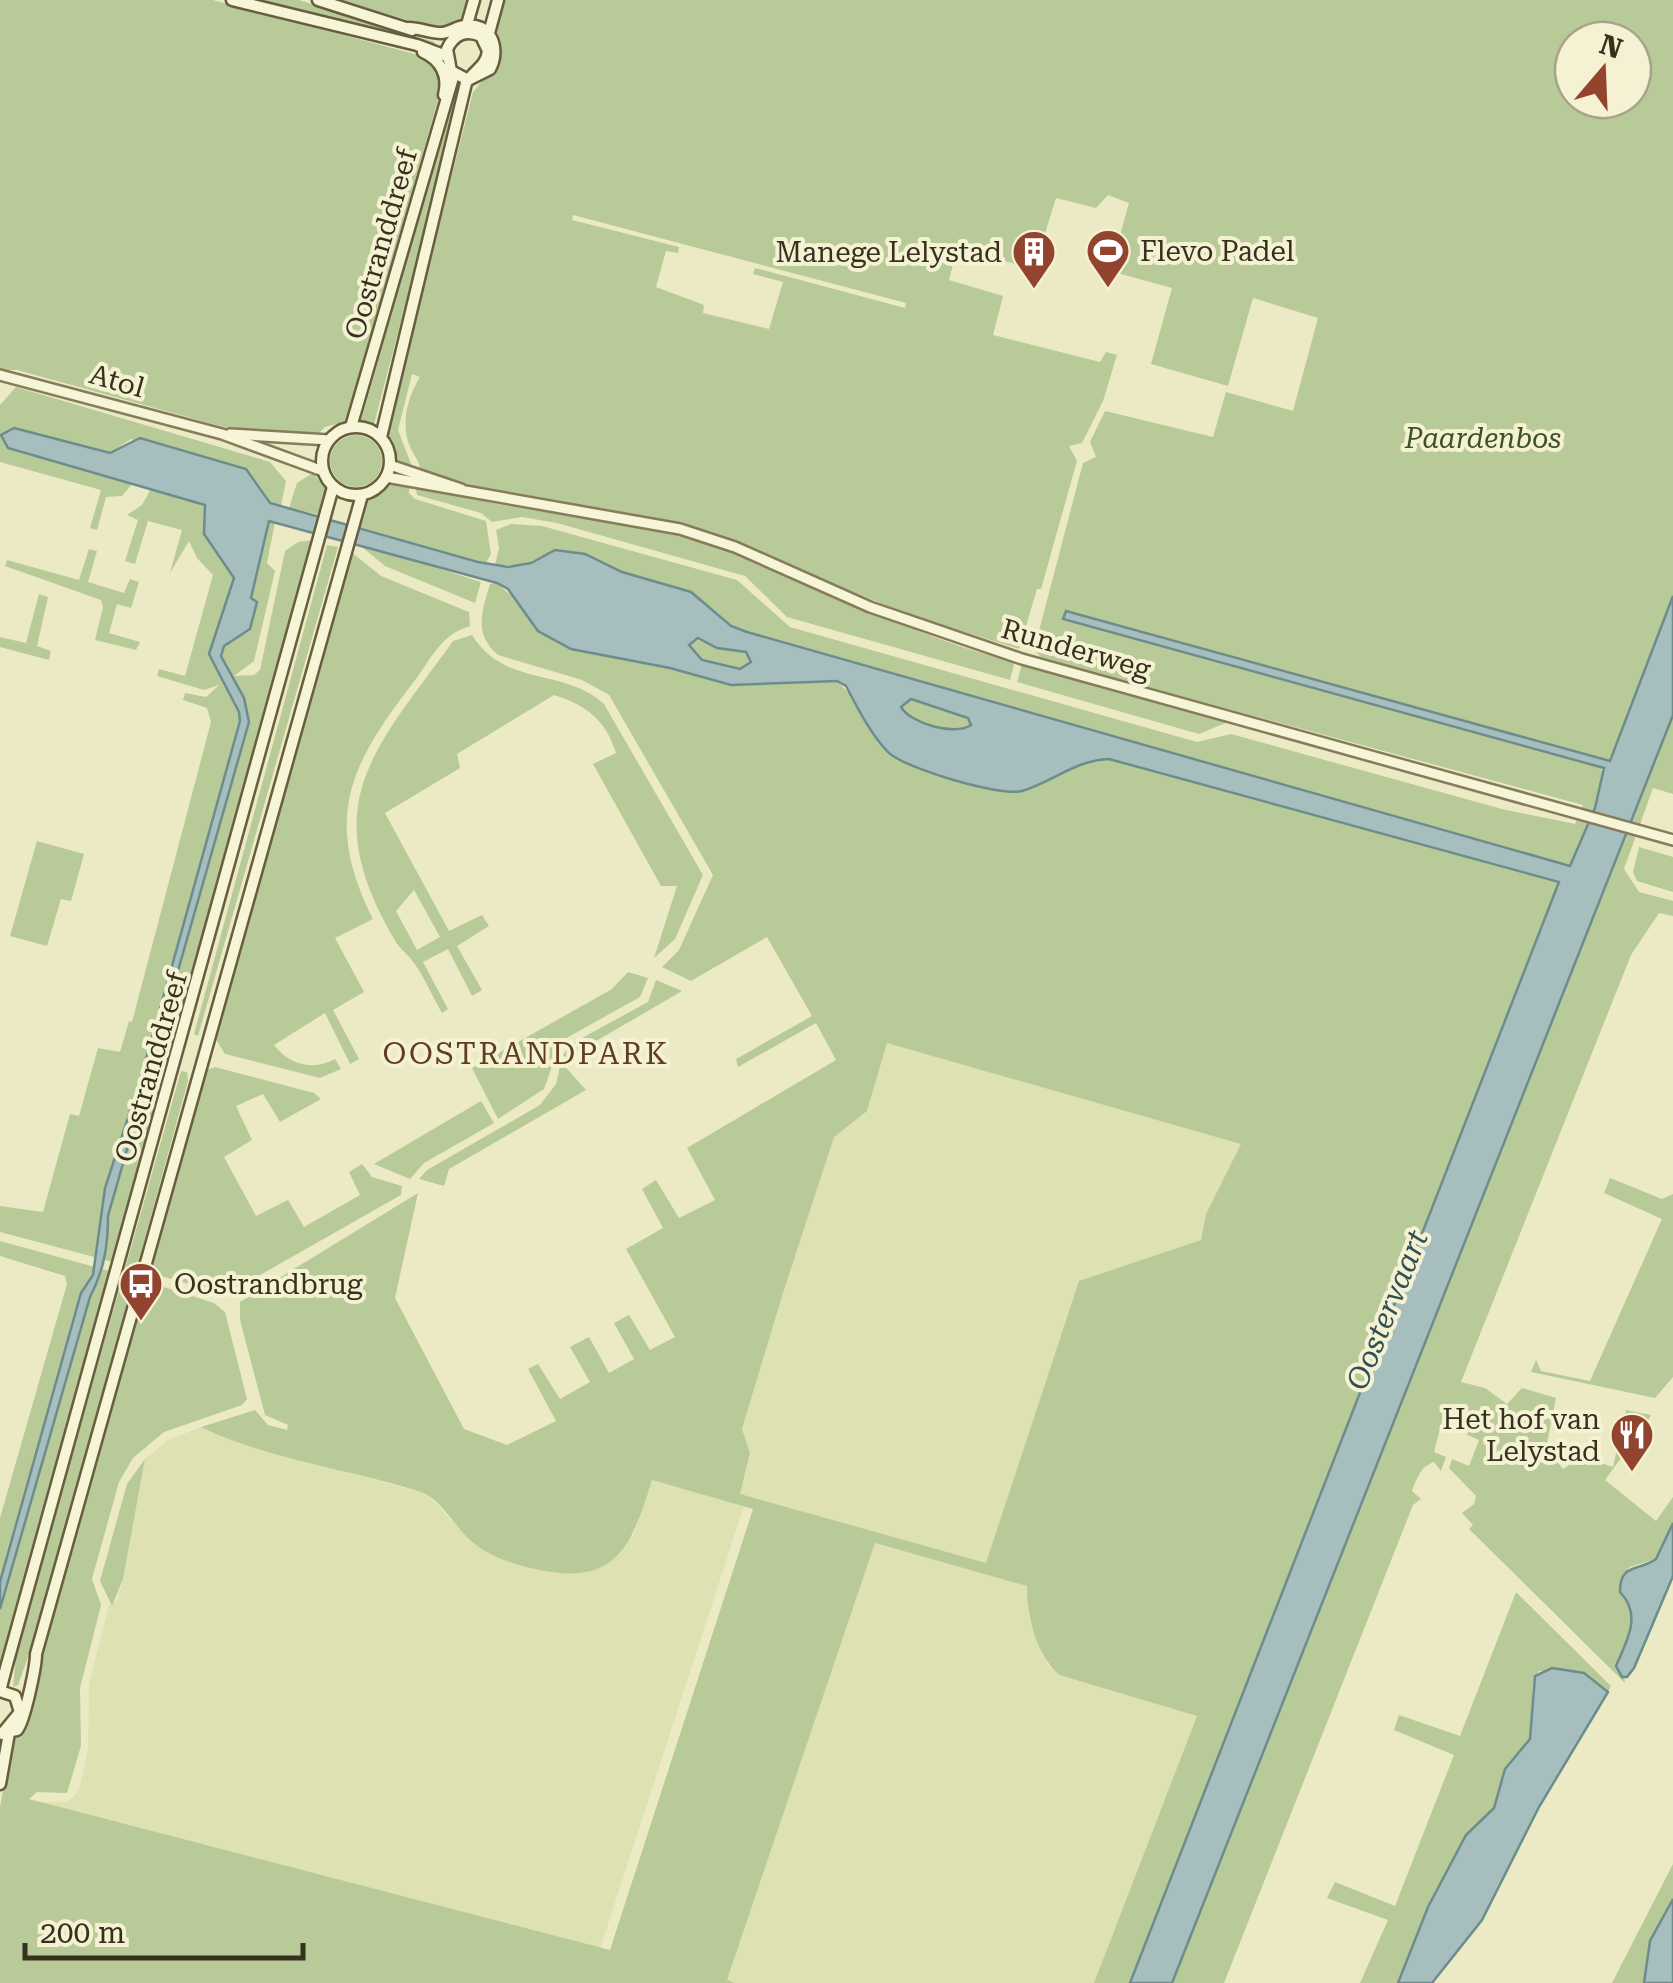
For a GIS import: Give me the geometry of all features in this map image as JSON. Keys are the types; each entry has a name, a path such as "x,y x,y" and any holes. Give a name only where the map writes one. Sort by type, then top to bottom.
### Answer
{"main road":[{"path":"232,0 446,56"},
{"path":"318,0 409,28 451,35 466,29 489,33"},
{"path":"466,29 474,0"},
{"path":"451,35 446,56 454,74 471,80 486,73 495,59 489,33 498,0"},
{"path":"466,29 480,36 488,51 484,65 471,80"},
{"path":"404,44 433,57 440,66 446,84 440,116"},
{"name":"Oostranddreef","path":"351,427 454,74"},
{"name":"Oostranddreef","path":"380,438 471,80"},
{"path":"351,427 367,429 380,438 390,464 386,477 362,495 333,487 323,471 322,455 328,440 351,427"},
{"name":"Oostranddreef","path":"10,1696 10,1659 333,487"},
{"name":"Oostranddreef","path":"10,1696 36,1654 362,495"},
{"path":"0,1784 4,1734 26,1718 10,1696"}],"street":[{"name":"Atol","path":"0,375 222,434 323,471"},
{"name":"Atol","path":"222,434 328,440"},
{"name":"Runderweg","path":"390,464 472,494"},
{"name":"Runderweg","path":"386,477 680,529 735,547 886,612 1022,659 1673,840"}],"green space":[{"path":"0,0 213,0 422,56 434,64 441,90 346,421 325,427 318,434 231,429 17,370 0,370"},
{"path":"253,0 299,0 435,42 433,47"},
{"path":"341,0 472,0 462,20 437,29"},
{"name":"Paardenbos","path":"501,0 1673,0 1673,596 1611,761 1596,756 1601,768 1600,797 1571,867 747,632 731,626 691,592 622,572 585,554 555,550 521,566 495,565 499,548 496,530 511,524 542,526 737,580 790,627 1197,742 1231,734 1502,809 1575,824 1583,805 1103,675 1041,657 1034,650 1083,463 1096,457 1090,442 1105,411 1213,437 1226,392 1293,411 1318,318 1253,298 1228,386 1151,364 1172,288 1110,271 1129,203 1108,195 1096,208 1056,198 1034,269 957,248 949,280 1003,296 993,335 1100,362 1106,352 1117,355 1103,401 1082,443 1069,446 1077,461 1041,589 1037,589 1019,649 905,613 724,539 642,517 529,501 420,472 406,431 409,403 420,377 412,374 398,430 413,469 400,464 386,434 473,92 498,62 493,29","holes":["573,215 906,303 905,308 755,268 753,274 783,282 769,329 703,313 704,305 656,287 666,251 678,253 679,247 572,220"]},
{"path":"457,84 463,85 374,424 361,421"},
{"path":"16,387 270,462 286,481 281,506 270,503 246,469 131,439 110,453 14,428 8,448 133,483 122,496 106,497 97,530 90,528 101,490 0,462 0,405"},
{"path":"356,435 374,443 382,461 374,479 356,487 338,479 330,461 338,443"},
{"path":"313,473 326,489 320,515 289,508 297,483"},
{"path":"394,483 410,484 409,493 415,499 486,521 491,554 486,563 356,526 366,500"},
{"path":"415,485 490,503 641,527 715,545 790,573 938,638 1015,661 1010,680 787,617 745,576 557,523 522,517 492,522 481,513 417,495"},
{"path":"151,489 205,505 204,534 234,578 209,654 231,676 221,656 224,646 249,631 251,598 269,521 275,522 267,563 275,571 254,661 234,676 254,675 260,670 285,551 298,542 313,540 113,1262 0,1232 0,1206 43,1212 70,1114 79,1116 98,1048 120,1052 129,1021 132,1022 211,722 207,708 183,700 185,693 206,697 219,685 204,690 157,676 159,669 185,676 213,575 197,558 189,541 170,573 182,530 148,521 135,564 125,561 138,520 127,515 142,505"},
{"path":"356,542 481,582 475,603 385,566"},
{"path":"327,545 338,547 198,1036 194,1034"},
{"path":"89,549 97,551 88,582 124,593 130,579 139,582 131,608 117,604 109,633 140,642 136,650 95,640 103,607 101,600 5,566 7,560 79,580"},
{"path":"350,551 381,576 469,612 470,626 439,647 374,738 360,765 347,821 349,850 357,883 373,919 335,938 364,992 333,1010 359,1059 350,1064 325,1013 274,1045 302,1064 318,1065 335,1059 341,1069 320,1078 225,1054 215,1038"},
{"path":"497,583 571,649 670,668 731,685 837,681 924,770 987,788 1024,791 1079,763 1109,759 1559,883 1130,1983 1094,1983 1197,1716 1059,1675 1034,1634 1027,1586 875,1543 727,1980 735,1983 0,1983 0,1807 11,1746 30,1716 32,1687 148,1282 214,1303 225,1312 247,1399 242,1405 164,1432 133,1458 119,1482 92,1579 101,1605 80,1688 81,1746 67,1793 37,1792 29,1799 610,1950 753,1509 652,1480 628,1541 604,1566 587,1572 540,1570 503,1560 478,1546 435,1500 421,1492 282,1456 201,1427 255,1410 268,1425 287,1430 288,1425 265,1415 240,1320 240,1302 418,1193 395,1298 464,1429 507,1445 556,1421 528,1369 538,1364 560,1399 590,1382 570,1347 589,1337 609,1373 634,1359 614,1323 629,1315 650,1350 675,1337 626,1249 663,1228 642,1189 656,1180 679,1218 715,1200 687,1148 836,1060 816,1023 738,1067 736,1059 812,1016 767,937 691,981 662,967 679,950 713,875 609,695 582,680 498,655 490,647 482,622 490,584","holes":["887,1043 1241,1144 1206,1214 1201,1240 1079,1281 986,1563 740,1494 750,1453 742,1429 783,1293 834,1137 867,1111"]},
{"path":"39,594 48,597 37,646 51,651 49,660 0,647 0,637 26,643"},
{"path":"472,635 501,663 571,685 604,704 703,875 675,939 654,958 677,886 661,886 593,764 616,753 607,731 585,709 554,695 457,754 460,768 385,813 449,931 482,915 489,926 457,946 482,990 472,996 448,949 423,962 448,1009 442,1013 416,965 395,941 370,890 358,849 357,813 364,779 379,747 453,641","holes":["414,890 440,937 417,950 396,911"]},
{"path":"702,638 717,648 746,652 751,662 740,669 702,660 689,645"},
{"path":"1022,664 1228,722 1199,734 1017,682"},
{"path":"911,698 968,718 971,725 944,729 914,719 901,707"},
{"path":"1673,715 1673,794 1653,788 1624,869 1639,892 1673,901 1673,916 1659,913 1631,955 1461,1382 1485,1388 1507,1404 1522,1388 1556,1398 1546,1448 1563,1469 1583,1457 1613,1467 1626,1410 1651,1415 1644,1427 1637,1422 1633,1427 1640,1433 1632,1430 1624,1442 1630,1446 1605,1480 1656,1521 1673,1497 1673,1523 1656,1559 1630,1567 1622,1576 1632,1617 1631,1635 1622,1655 1625,1683 1469,1529 1473,1525 1462,1513 1474,1504 1476,1496 1449,1468 1452,1459 1469,1466 1479,1440 1467,1435 1472,1421 1445,1410 1434,1452 1446,1457 1441,1471 1434,1462 1429,1464 1412,1491 1421,1499 1413,1505 1224,1983 1172,1983"},
{"path":"37,841 84,854 71,901 61,899 47,946 10,936"},
{"path":"1639,847 1673,857 1673,892 1637,881 1633,872"},
{"path":"628,972 648,978 640,997 561,1041 544,1089 498,1119 472,1068 612,989"},
{"path":"656,980 682,991 567,1058 563,1055 571,1044 648,1002"},
{"path":"887,1042 1242,1144 1206,1214 1202,1240 1079,1281 986,1564 740,1495 750,1453 742,1429 783,1293 834,1136 867,1111"},
{"path":"561,1062 586,1090 449,1169 444,1186 419,1179 427,1170 540,1105 556,1084"},
{"path":"215,1067 314,1093 321,1099 280,1122 263,1094 236,1106 252,1140 224,1157 256,1216 288,1200 304,1227 360,1195 349,1172 362,1164 372,1177 402,1186 401,1195 239,1287 201,1287 150,1273 206,1070"},
{"path":"181,1071 187,1072 188,1081 38,1629 18,1685 13,1687 16,1654"},
{"path":"481,1101 494,1123 424,1163 410,1179 374,1164"},
{"path":"1610,1178 1662,1199 1673,1194 1673,1377 1655,1398 1531,1372 1536,1360 1541,1371 1590,1381 1662,1219 1604,1193"},
{"path":"0,1241 95,1267 0,1582 0,1518 67,1284 65,1276 0,1256"},
{"path":"102,1269 110,1271 0,1680 0,1609 90,1297"},
{"path":"201,1427 276,1453 427,1494 469,1539 503,1560 633,1537 652,1480 744,1506 597,1958 38,1802 68,1802 79,1790 88,1749 89,1684 109,1605 118,1600 145,1459 168,1440"},
{"path":"145,1459 123,1579 112,1606 100,1581 127,1484"},
{"path":"875,1543 1028,1586 1030,1621 1048,1665 1058,1675 1197,1716 1094,1983 726,1983"},
{"path":"1516,1592 1611,1686 1608,1692 1584,1673 1539,1671 1533,1682 1530,1739 1505,1769 1495,1808 1466,1835 1428,1907 1398,1983 1360,1983 1388,1920 1327,1898 1335,1882 1395,1906 1454,1755 1394,1730 1399,1715 1460,1736"},
{"path":"1673,1864 1673,1899 1650,1941 1644,1983 1612,1983"}],"water":[{"path":"14,428 110,453 140,438 246,469 270,503 478,562 508,567 531,563 555,550 585,554 622,572 691,592 731,626 747,632 1570,866 1595,808 1604,768 1063,619 1066,611 1610,761 1673,596 1673,715 1172,1983 1130,1983 1559,882 1109,759 1085,763 1022,791 994,790 953,780 912,766 888,752 846,686 837,681 731,685 670,668 571,649 538,631 508,589 497,583 269,521 251,598 257,602 250,629 224,646 221,656 244,698 249,722 108,1216 102,1267 0,1609 0,1582 81,1293 93,1275 105,1188 140,1081 240,721 209,654 234,578 204,534 205,505 8,448 1,435","holes":["698,638 717,648 746,652 751,662 740,669 702,660 689,645","911,699 968,718 971,725 944,729 923,723 901,707"]},
{"path":"1673,1523 1673,1576 1634,1668 1622,1677 1616,1666 1631,1620 1627,1601 1620,1592 1623,1576 1656,1559"},
{"path":"1552,1668 1584,1673 1608,1692 1539,1807 1482,1920 1432,1983 1398,1983 1428,1907 1466,1835 1494,1808 1505,1769 1530,1739 1535,1676"},
{"path":"1673,1899 1673,1983 1644,1983 1650,1941"}],"place":[{"name":"Flevo Padel","path":"1108,289"},
{"name":"Manege Lelystad","path":"1034,290"},
{"name":"Oostrandbrug","path":"141,1322"},
{"name":"Het hof van Lelystad","path":"1632,1473"}],"district":[{"name":"OOSTRANDPARK","path":"526,1053"}],"water label":[{"name":"Oostervaart","path":"1387,1310"}]}
